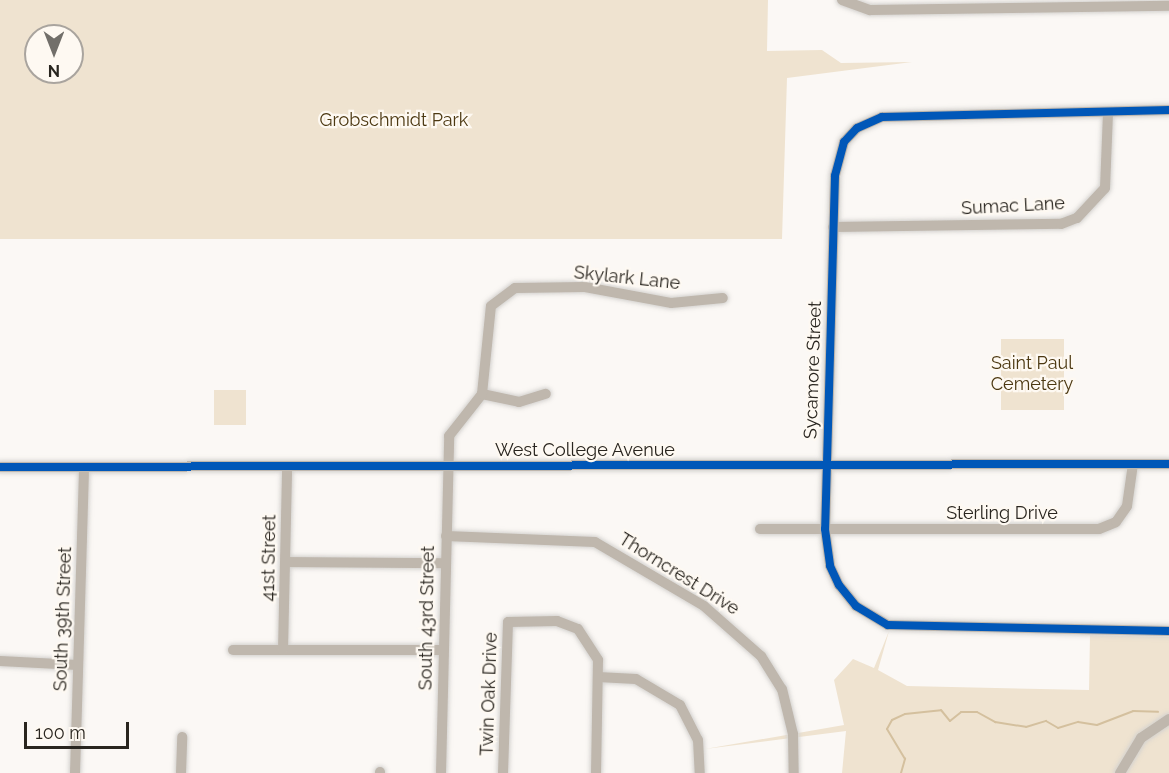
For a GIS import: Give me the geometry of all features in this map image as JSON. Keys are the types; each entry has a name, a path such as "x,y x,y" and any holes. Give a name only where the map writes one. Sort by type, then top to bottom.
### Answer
{"street":[{"path":"844,3 1144,3 1169,6"},
{"name":"Sycamore Street","path":"1169,110 871,121 850,134 839,151 833,227 825,529 830,566 839,585 856,606 888,625 1169,631"},
{"name":"Sumac Lane","path":"833,227 1044,225 1077,218 1105,188 1108,114"},
{"name":"Skylark Lane","path":"482,394 488,316 505,290 585,287 671,303 723,298"},
{"path":"448,465 449,436 482,394 519,402 546,394"},
{"name":"Sterling Drive","path":"760,529 1098,529 1116,522 1127,506 1133,464"},
{"name":"West College Avenue","path":"0,467 1169,464"},
{"name":"South 43rd Street","path":"441,773 448,465"},
{"name":"South 39th Street","path":"75,773 84,466"},
{"name":"41st Street","path":"284,650 287,468"},
{"name":"Thorncrest Drive","path":"446,536 595,542 704,606 761,656 782,690 793,734 794,773"},
{"path":"286,561 445,563"},
{"name":"Twin Oak Drive","path":"503,773 508,622 557,621 578,628 595,649 598,677 596,773"},
{"path":"233,650 442,650"},
{"path":"0,660 78,665"},
{"path":"598,677 636,679 680,705 695,731 700,773"},
{"path":"1120,773 1141,738 1169,719"},
{"path":"182,737 182,773"}],"green space":[{"name":"Grobschmidt Park","path":"0,0 768,0 767,51 822,50 841,63 912,62 787,78 782,239 0,239"},
{"name":"Saint Paul Cemetery","path":"1001,339 1064,339 1064,410 1001,410"},
{"path":"214,390 246,390 246,425 214,425"},
{"path":"889,631 878,670 907,686 1089,690 1090,635 1169,637 1169,773 842,773 846,731 705,749 844,725 834,680 853,659 874,668"}],"waterway":[{"path":"901,773 905,759 887,729 892,720 905,714 941,710 950,721 961,712 977,712 995,722 1026,727 1046,721 1058,728 1078,722 1097,725 1133,711 1158,712"}],"cycle path":[{"path":"1169,110 882,117 857,128 844,142 835,176 825,529 830,566 839,585 856,606 888,625 1169,631"},
{"path":"0,467 1169,464"}]}
